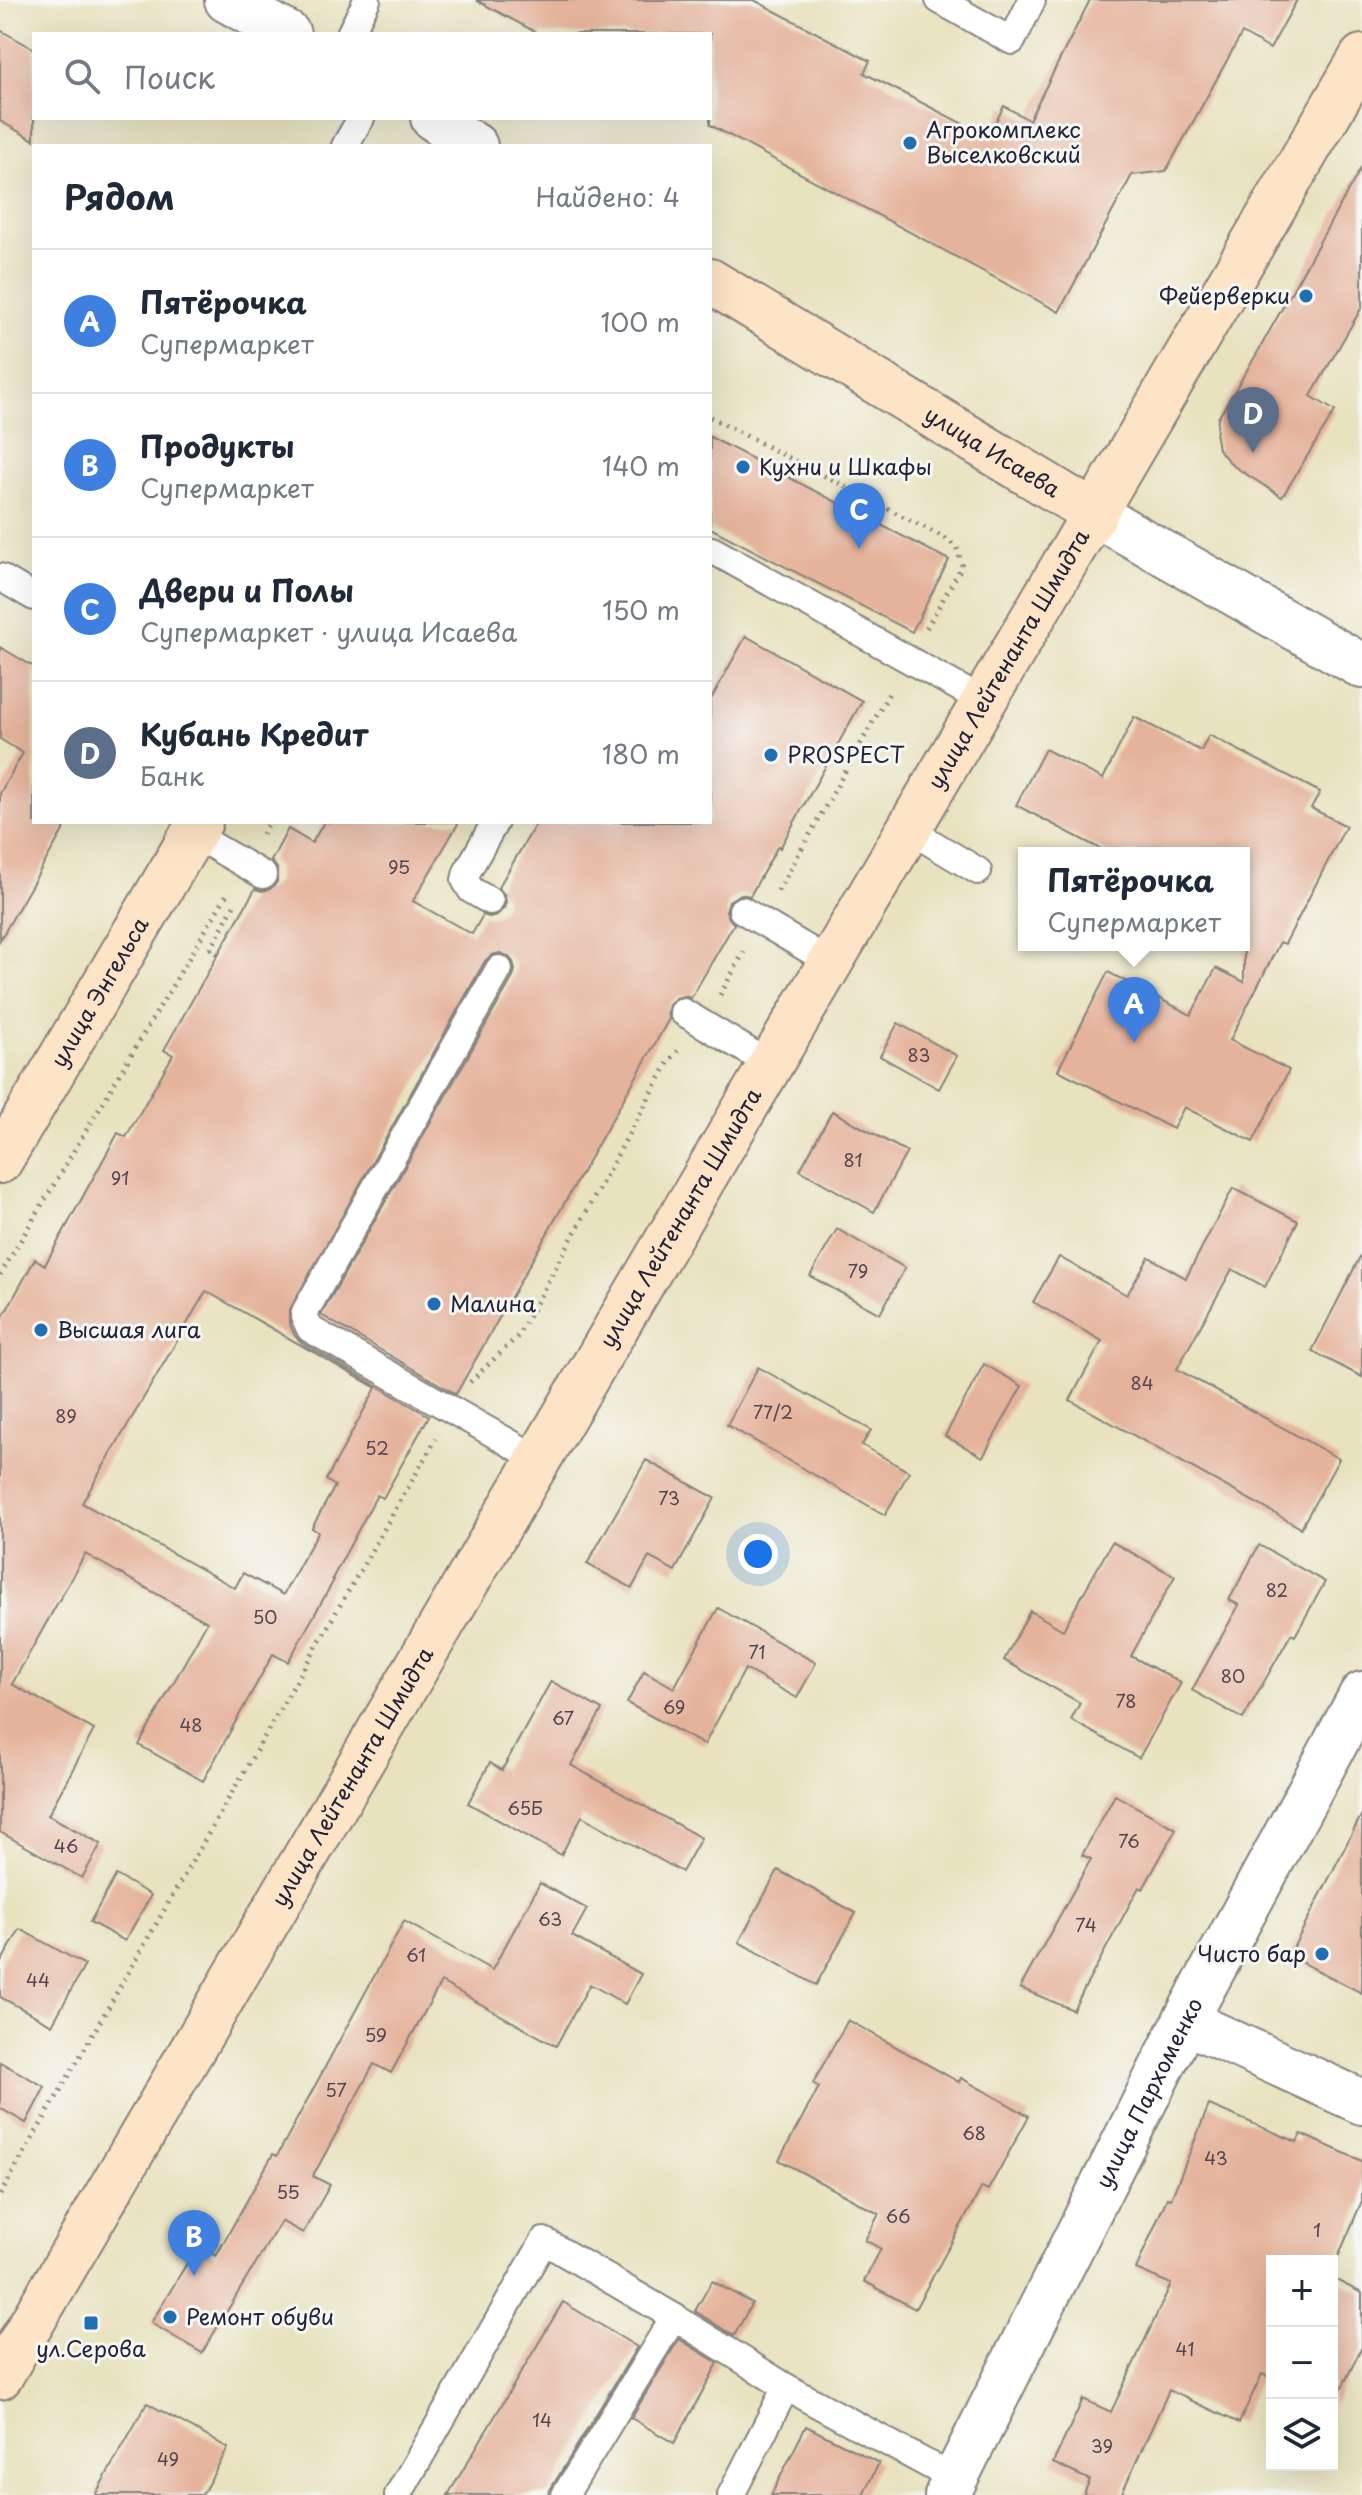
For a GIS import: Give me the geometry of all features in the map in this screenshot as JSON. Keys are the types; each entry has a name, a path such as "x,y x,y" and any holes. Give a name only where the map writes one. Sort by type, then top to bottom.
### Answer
{"street":[{"path":"227,0 284,32"},
{"name":"улица Лейтенанта Шмидта","path":"0,2377 1362,57"},
{"path":"436,120 472,144"},
{"name":"улица Исаева","path":"712,282 1095,514 1362,666"},
{"name":"улица Энгельса","path":"0,1161 196,828"},
{"name":"улица Пархоменко","path":"951,2487 1185,2021 1362,1694"},
{"path":"1185,2021 1362,2102"}],"lane":[{"path":"351,32 367,0"},
{"path":"939,0 1012,41 1032,0"},
{"path":"346,144 360,120"},
{"path":"712,550 983,701"},
{"path":"0,577 32,596"},
{"path":"490,901 471,890 465,880 494,824"},
{"path":"196,828 253,870"},
{"path":"908,829 978,871"},
{"path":"751,916 830,962"},
{"path":"499,969 304,1316 310,1329 538,1459"},
{"path":"693,1018 770,1064"},
{"path":"398,2495 544,2241 951,2487"},
{"path":"565,2495 674,2317"},
{"path":"731,2495 786,2387"}],"path":[{"path":"0,2195 470,1381 518,1336 751,916 909,659 962,566 957,548 945,538 712,418"},
{"path":"0,1275 253,870 268,824"},
{"path":"218,954 211,949 237,900"}],"building":[{"path":"476,0 754,0 870,61 864,73 988,137 1004,106 1029,120 1090,0 1297,0 1270,49 1242,33 1166,171 1132,175 1059,312 710,125 712,32 535,32"},
{"path":"0,30 32,48 34,140 0,121"},
{"path":"1362,166 1362,307 1311,396 1335,411 1282,497 1232,465 1218,449 1218,418"},
{"path":"712,438 949,560 912,632 712,529"},
{"path":"746,636 862,701 750,896 741,894 729,901 726,911 734,924 691,998 676,998 669,1005 669,1019 456,1394 321,1315 513,977 515,970 508,956 500,953 485,961 289,1311 289,1323 302,1343 429,1416 383,1498 377,1495 288,1662 273,1654 203,1781 139,1745 207,1622 85,1554 12,1684 94,1730 48,1815 101,1844 82,1878 0,1832 0,1322 35,1259 45,1265 118,1133 126,1137 173,1055 164,1050 255,889 270,889 277,882 277,868 271,861 288,829 312,843 323,824 458,824 413,901 472,934 483,915 497,915 504,908 504,894 498,888 536,824 712,824 712,697","holes":["206,1291 376,1388 326,1480 335,1486 312,1528 318,1532 283,1595 243,1573 235,1588 82,1503"]},
{"path":"0,647 32,666 32,824 67,824 0,940 0,793 23,753 0,739"},
{"path":"1134,717 1201,751 1209,735 1320,792 1311,808 1346,826 1285,944 1280,942 1230,1040 1289,1070 1253,1142 1184,1107 1173,1129 1058,1070 1108,972 1191,1015 1216,968 1244,982 1244,951 1250,951 1250,847 1096,847 1016,805 1045,749 1103,779"},
{"path":"898,1023 957,1056 939,1089 880,1056"},
{"path":"832,1111 907,1152 874,1212 800,1170"},
{"path":"1233,1188 1298,1221 1265,1287 1232,1269 1177,1369 1339,1459 1301,1528 1070,1400 1102,1341 1033,1302 1059,1257 1127,1295 1149,1257 1186,1278"},
{"path":"837,1229 905,1268 880,1314 810,1276"},
{"path":"1362,1253 1362,1377 1312,1351"},
{"path":"984,1364 1022,1386 983,1457 945,1436"},
{"path":"758,1367 871,1430 862,1445 909,1472 885,1515 727,1425"},
{"path":"646,1460 715,1498 675,1571 649,1557 632,1588 587,1564"},
{"path":"1112,1542 1175,1576 1131,1656 1181,1683 1139,1758 1071,1720 1080,1703 1004,1660 1030,1611 1063,1630"},
{"path":"1259,1545 1325,1582 1295,1636 1291,1634 1243,1719 1192,1690 1239,1605 1229,1600"},
{"path":"718,1608 816,1663 797,1698 745,1669 704,1745 627,1703 644,1671 674,1688"},
{"path":"551,1681 602,1710 571,1765 701,1838 682,1872 582,1816 561,1855 468,1803 490,1763 502,1770"},
{"path":"1115,1795 1176,1829 1143,1889 1139,1887 1073,2010 1020,1988 1091,1859 1082,1855"},
{"path":"1362,1814 1362,1993 1289,1956"},
{"path":"778,1870 856,1913 816,1985 739,1942"},
{"path":"116,1875 151,1895 125,1941 90,1922"},
{"path":"540,1883 587,1909 572,1936 641,1974 625,2004 590,1984 556,2046 441,1982 391,2073 374,2064 313,2176 330,2185 303,2233 281,2221 202,2353 151,2323 198,2245 216,2256 273,2154 277,2156 404,1921 492,1970"},
{"path":"20,1929 85,1965 52,2025 0,1997 0,1964"},
{"path":"848,2020 959,2082 961,2078 1029,2116 988,2190 982,2187 915,2309 864,2281 881,2249 865,2240 879,2214 779,2160 819,2087 813,2083"},
{"path":"0,2062 45,2087 26,2123 0,2108"},
{"path":"1209,2105 1297,2142 1301,2134 1362,2161 1362,2201 1338,2257 1266,2255 1266,2376 1262,2374 1239,2423 1169,2390 1121,2495 1083,2495 1090,2480 1053,2463 1083,2399 1111,2412 1171,2284 1136,2269 1167,2198 1171,2199"},
{"path":"712,2281 752,2303 734,2336 695,2311"},
{"path":"1338,2281 1362,2293 1362,2347 1338,2396"},
{"path":"563,2302 637,2347 547,2495 448,2495"},
{"path":"679,2339 718,2363 674,2443 631,2418"},
{"path":"147,2403 228,2448 202,2495 95,2495"},
{"path":"806,2426 879,2463 863,2495 771,2495"}],"place":[{"name":"Агрокомплекс Выселковский","path":"910,143"},
{"name":"Фейерверки","path":"1306,296"},
{"name":"Кубань Кредит","path":"1253,453"},
{"name":"Кухни и Шкафы","path":"743,467"},
{"name":"Двери и Полы","path":"859,549"},
{"name":"PROSPECT","path":"771,755"},
{"name":"Пятёрочка","path":"1134,1043"},
{"name":"Малина","path":"434,1304"},
{"name":"Высшая лига","path":"41,1330"},
{"name":"Чисто бар","path":"1322,1954"},
{"name":"Продукты","path":"194,2276"},
{"name":"Ремонт обуви","path":"170,2317"},
{"name":"ул.Серова","path":"91,2323"}]}
